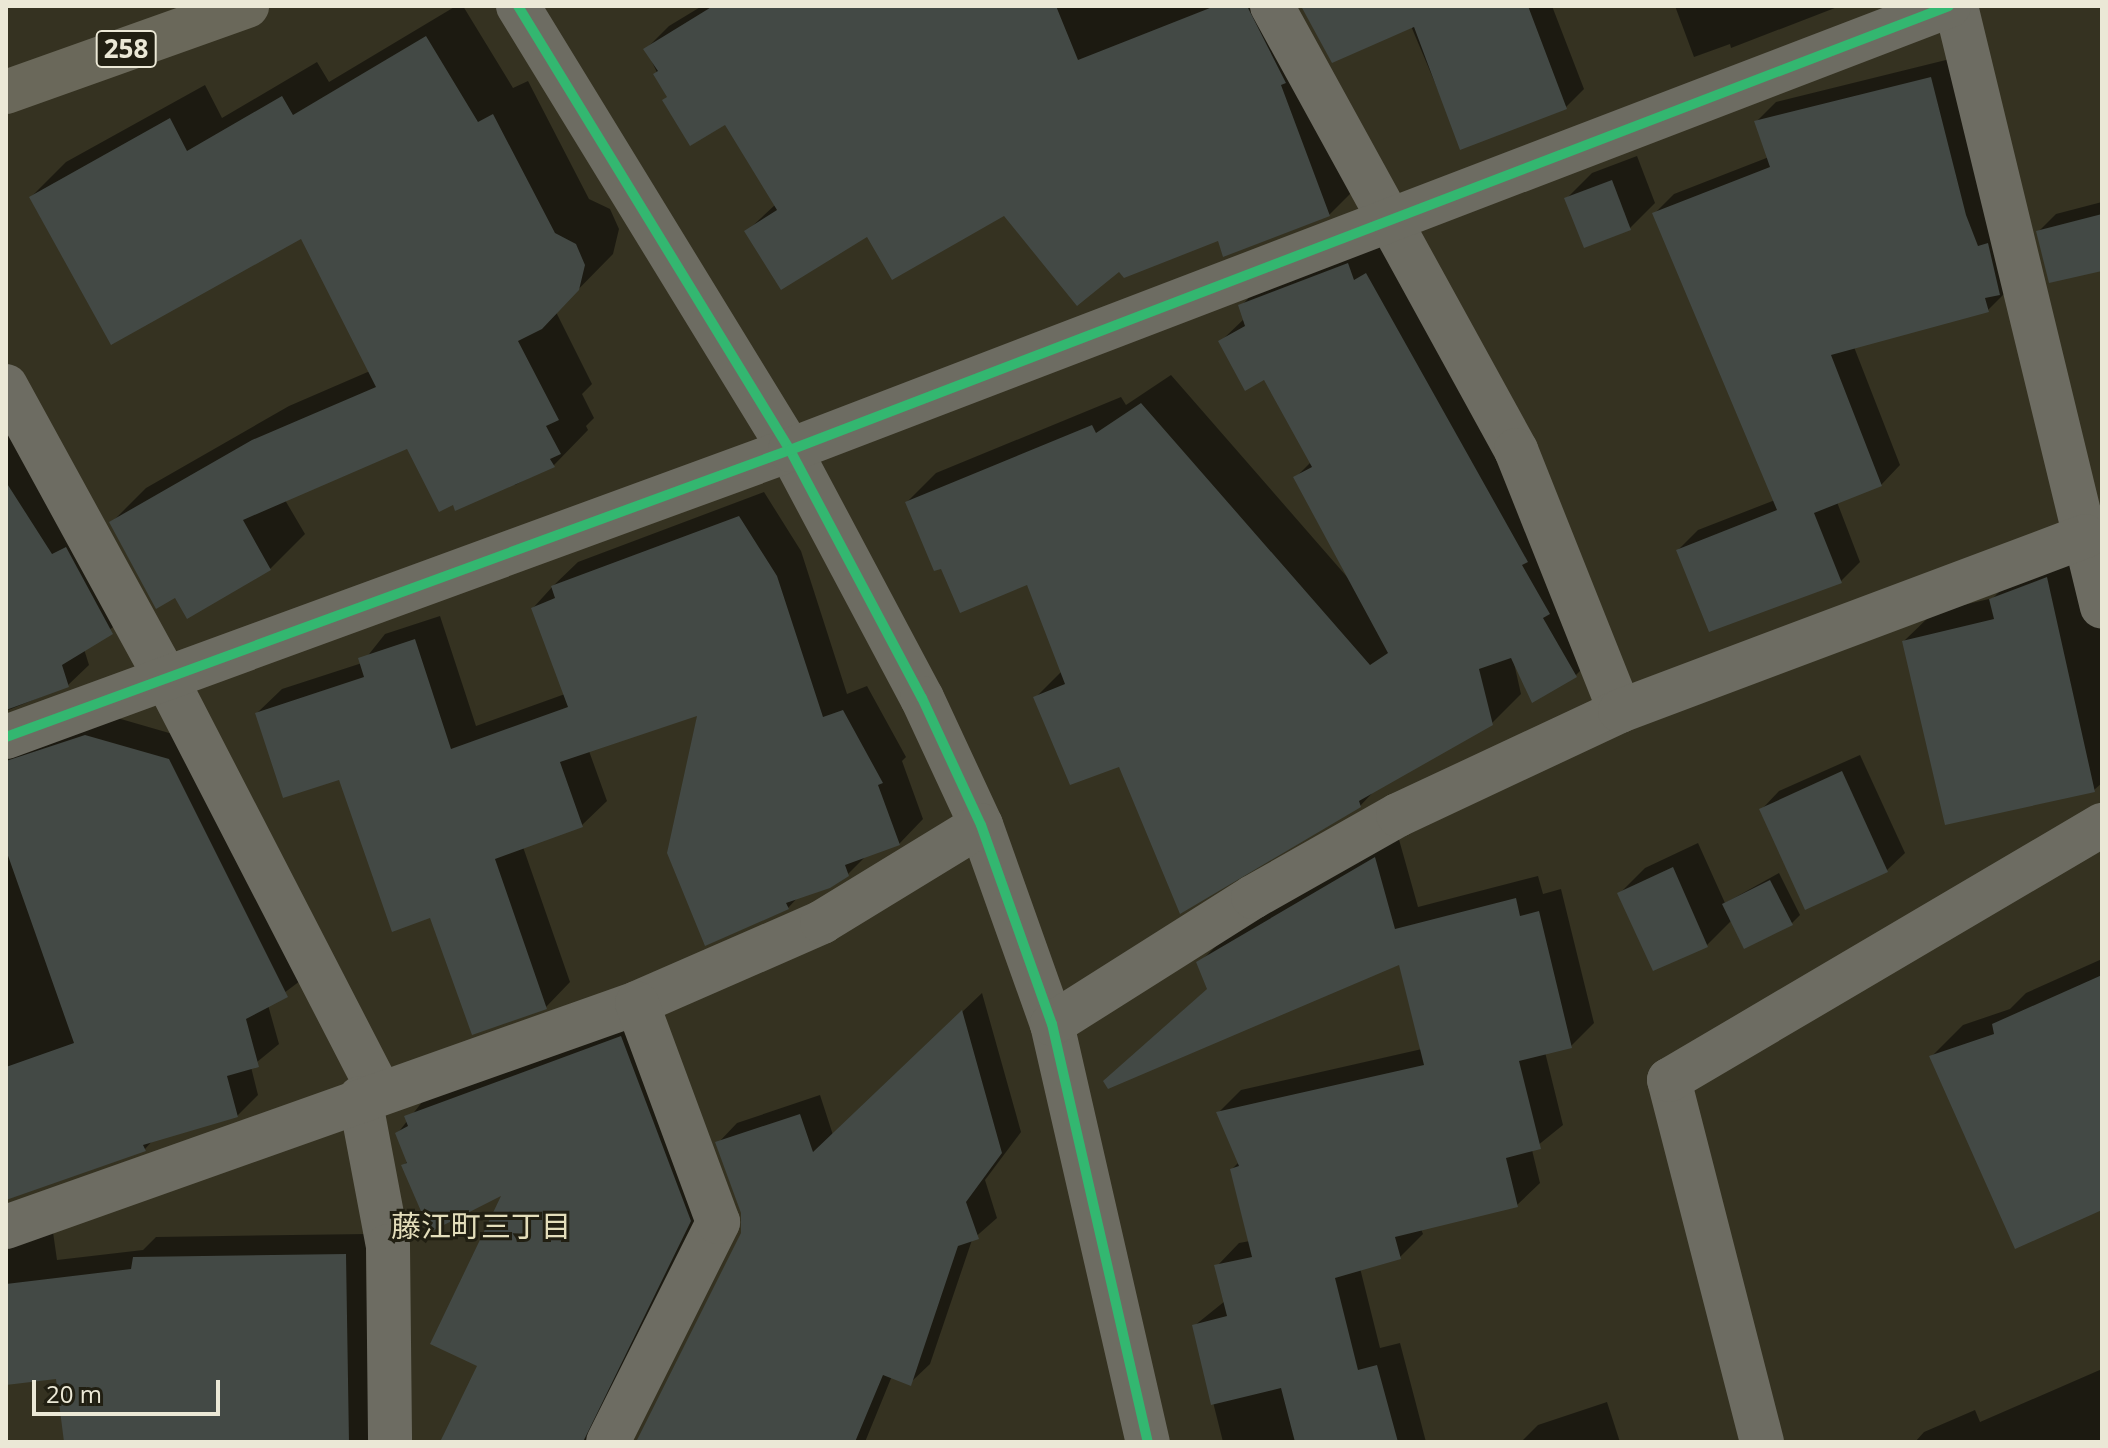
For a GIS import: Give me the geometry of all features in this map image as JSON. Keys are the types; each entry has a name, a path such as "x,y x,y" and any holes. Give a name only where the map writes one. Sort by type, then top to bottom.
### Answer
{"highway":[{"name":"258","path":"6,92 247,6"}],"street":[{"path":"518,6 790,450 922,698 981,825 1052,1024 1148,1442"},
{"path":"1272,6 1394,222 1516,450 1620,711"},
{"path":"6,737 790,450 1394,222 1949,6"},
{"path":"1956,6 2102,607"},
{"path":"6,386 167,680 370,1094 388,1246 390,1442"},
{"path":"1052,1024 1253,897 1398,815 1620,711 2085,536"},
{"path":"6,1227 370,1094 637,1003 822,922 981,825"},
{"path":"1762,1442 1669,1080 2102,825"},
{"path":"608,1442 718,1222 637,1003"}],"building":[{"path":"713,6 1056,6 1078,60 1215,6 1247,6 1286,83 1281,85 1330,216 1223,257 1218,241 1124,278 1119,272 1077,306 1004,216 892,280 867,237 781,290 744,231 777,210 725,125 690,146 662,100 667,97 653,74 658,71 643,49"},
{"path":"1301,6 1528,6 1567,109 1460,150 1414,27 1332,63"},
{"path":"426,36 478,122 493,114 555,233 576,244 585,265 579,290 542,329 518,341 559,420 546,426 561,454 550,459 555,467 455,511 453,505 439,512 407,449 243,520 271,570 187,619 175,598 156,609 109,522 252,440 376,387 301,239 111,345 29,197 170,118 187,151 282,96 293,115"},
{"path":"1931,77 1966,215 1978,246 1988,243 2000,295 1985,298 1989,312 1831,355 1882,486 1814,513 1842,583 1709,632 1676,550 1777,510 1652,213 1770,167 1754,121"},
{"path":"1612,180 1631,230 1584,248 1564,198"},
{"path":"2102,214 2102,271 2049,283 2036,231"},
{"path":"1348,263 1354,280 1366,273 1528,562 1522,565 1550,614 1543,618 1577,677 1532,703 1511,658 1479,669 1493,725 1359,801 1361,807 1180,914 1119,767 1070,785 1033,697 1065,684 1027,585 960,613 941,569 934,571 905,502 1092,425 1096,433 1141,403 1370,665 1388,653 1293,477 1312,467 1264,380 1245,391 1218,341 1245,326 1238,305"},
{"path":"6,482 52,554 66,547 113,634 62,665 69,687 6,710"},
{"path":"739,516 777,576 823,717 843,710 883,783 878,785 900,845 845,865 849,876 830,888 786,903 789,909 705,946 667,853 697,716 560,762 583,827 495,859 547,1009 472,1035 430,918 392,932 339,780 283,798 255,713 364,677 358,658 415,639 451,749 568,707 531,608 555,598 551,586"},
{"path":"2047,577 2095,792 1945,825 1902,641 1994,619 1989,599"},
{"path":"85,735 169,759 288,997 246,1019 259,1067 227,1076 238,1117 143,1145 146,1151 6,1200 6,1067 74,1043 6,850 6,761"},
{"path":"1842,771 1888,872 1805,910 1759,809"},
{"path":"1375,857 1395,929 1516,898 1520,916 1539,911 1572,1048 1519,1061 1541,1149 1506,1158 1518,1207 1395,1237 1401,1259 1335,1278 1358,1370 1377,1365 1398,1442 1295,1442 1281,1388 1211,1405 1192,1325 1227,1316 1214,1265 1252,1257 1230,1169 1239,1166 1216,1112 1424,1065 1399,965 1108,1089 1103,1081 1207,989 1196,962"},
{"path":"1673,867 1708,947 1653,971 1617,893"},
{"path":"1770,880 1793,925 1744,949 1722,904"},
{"path":"2102,975 2102,1210 2015,1249 1929,1056 1994,1034 1992,1024"},
{"path":"962,1010 1002,1153 966,1202 979,1239 958,1246 911,1386 883,1375 855,1442 636,1442 741,1233 741,1213 715,1142 800,1114 813,1152"},
{"path":"621,1036 691,1221 583,1442 440,1442 477,1366 430,1344 501,1196 430,1232 401,1165 407,1163 395,1133 408,1126 404,1116"},
{"path":"346,1254 349,1442 64,1442 56,1379 6,1385 6,1284 131,1269 133,1257"}],"cycle path":[{"path":"518,6 790,450 922,698 981,825 1052,1024 1148,1442"},
{"path":"6,737 790,450 1949,6"}],"district":[{"name":"藤江町三丁目","path":"481,1226"}]}
